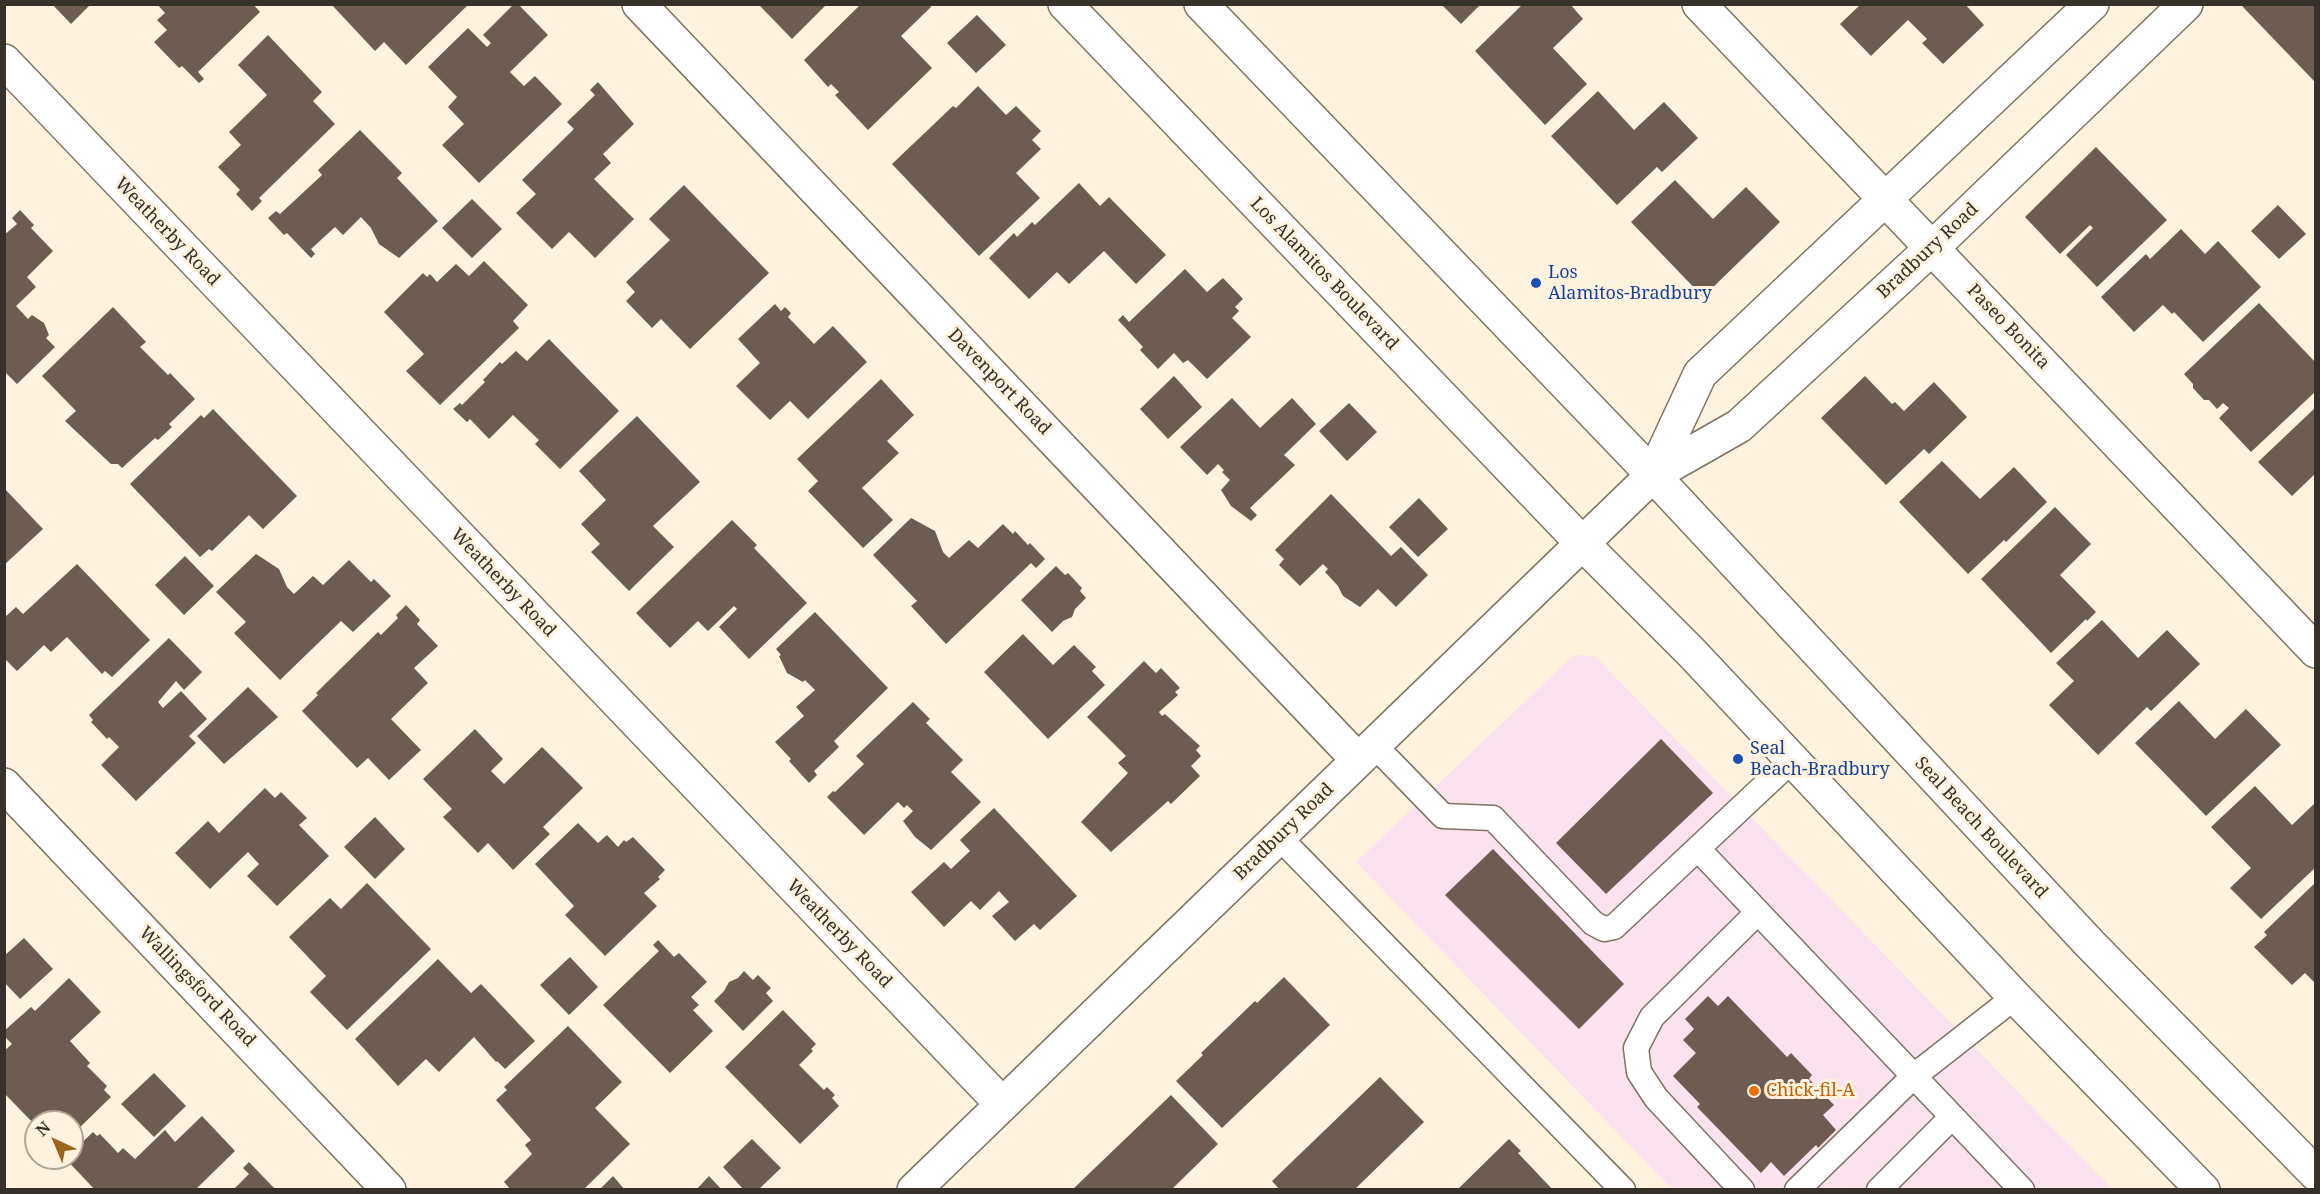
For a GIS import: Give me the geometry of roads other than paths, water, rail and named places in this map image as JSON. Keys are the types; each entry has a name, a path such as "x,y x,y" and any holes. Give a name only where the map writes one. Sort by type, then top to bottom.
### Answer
{"street":[{"name":"Davenport Road","path":"639,4 1366,753"},
{"name":"Los Alamitos Boulevard","path":"1065,4 1583,544"},
{"path":"1201,4 1653,475"},
{"name":"Paseo Bonita","path":"1699,4 2316,651"},
{"name":"Bradbury Road","path":"1653,475 1700,374 2091,4"},
{"name":"Bradbury Road","path":"914,1190 1653,475 1738,426 1932,248 2186,4"},
{"name":"Weatherby Road","path":"4,61 1002,1104"},
{"name":"Seal Beach Boulevard","path":"1653,475 2090,944 2316,1173"},
{"path":"1583,544 1691,652 2015,997 2203,1190"},
{"name":"Wallingsford Road","path":"4,785 389,1190"}],"lane":[{"path":"1366,753 1443,816 1493,818 1593,923 1604,929 1614,927 1792,760"},
{"path":"1279,837 1623,1190"},
{"path":"1698,849 2022,1190"},
{"path":"1742,1190 1656,1098 1639,1071 1636,1048 1652,1017 1758,912"},
{"path":"1797,1190 1914,1076 2015,997"},
{"path":"1879,1190 1952,1117"}],"place":[{"name":"Los Alamitos-Bradbury","path":"1536,283"},
{"name":"Seal Beach-Bradbury","path":"1738,759"},
{"name":"Chick-fil-A","path":"1754,1091"}]}
